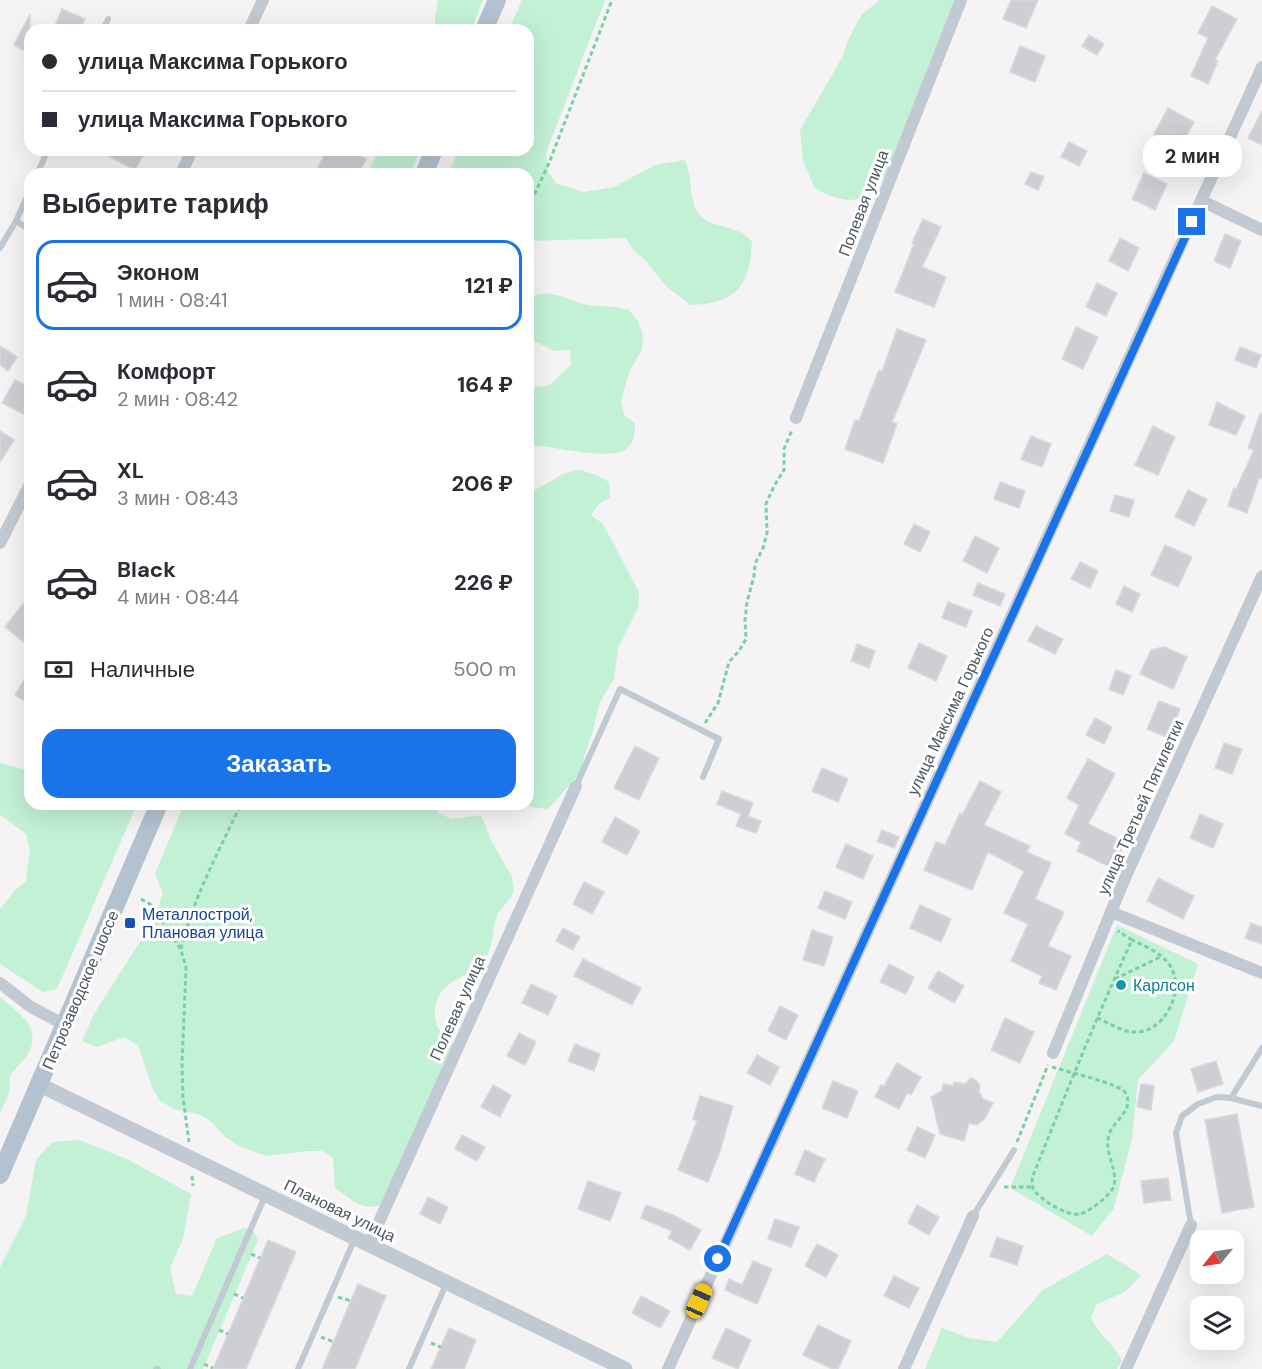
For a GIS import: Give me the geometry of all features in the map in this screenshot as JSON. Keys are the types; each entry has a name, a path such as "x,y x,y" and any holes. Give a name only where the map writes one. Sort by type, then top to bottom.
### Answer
{"main road":[{"path":"487,24 497,0"},
{"name":"Петрозаводское шоссе","path":"0,1175 156,810"}],"street":[{"path":"252,24 263,0"},
{"name":"Полевая улица","path":"796,417 961,0"},
{"name":"улица Максима Горького","path":"668,1369 1262,67"},
{"path":"1202,201 1262,230"},
{"path":"0,543 24,496"},
{"name":"улица Третьей Пятилетки","path":"1053,1053 1109,918 1262,576"},
{"name":"Полевая улица","path":"362,1240 576,786"},
{"path":"1109,918 1262,973"},
{"path":"0,983 31,1007 65,1025"},
{"name":"Плановая улица","path":"40,1084 625,1369"},
{"path":"904,1369 973,1215"},
{"path":"1126,1369 1191,1225"}],"lane":[{"path":"106,24 108,19"},
{"path":"0,248 24,203"},
{"path":"16,221 24,226"},
{"path":"576,786 620,689 719,738 703,777"},
{"path":"1231,1098 1262,1048"},
{"path":"1191,1225 1176,1133 1182,1116 1198,1104 1216,1096 1262,1106"},
{"path":"973,1215 1014,1150"},
{"path":"189,1369 266,1194"},
{"path":"298,1369 362,1240"},
{"path":"409,1369 447,1282"}],"path":[{"path":"534,195 549,163 612,0"},
{"path":"700,729 718,703 729,662 740,651 746,639 747,602 755,564 767,533 766,504 784,470 784,449 796,417"},
{"path":"181,950 208,872 238,810"},
{"path":"141,899 150,904 181,950 186,967 183,1098 187,1116 193,1186"},
{"path":"1098,1018 1132,1032 1139,1032 1156,1026 1168,1012 1174,996 1174,975 1167,961 1132,940 1109,918"},
{"path":"1048,1065 1074,1073 1119,1087 1126,1095 1128,1106 1126,1112 1112,1129 1108,1141 1107,1150 1114,1179 1113,1187 1106,1197 1080,1214 1072,1214 1037,1196 1032,1186 1032,1178 1074,1073 1113,980 1132,940"},
{"path":"1113,980 1161,956"},
{"path":"1014,1150 1053,1053"},
{"path":"991,1187 1032,1186"}],"green space":[{"path":"438,0 483,0 473,24 436,24"},
{"path":"522,0 605,0 546,153 548,171 556,183 584,192 614,187 655,165 685,160 693,201 700,216 712,223 740,232 752,241 751,257 744,280 730,296 707,304 691,305 667,287 645,260 634,251 626,238 534,241 534,168 451,168 456,156 534,156 534,24 512,24"},
{"path":"880,0 955,0 889,173 862,197 841,199 814,187 803,160 800,130 843,56 848,40 862,14"},
{"path":"376,156 418,156 412,168 370,168"},
{"path":"544,293 587,305 629,310 638,321 643,335 642,349 629,373 621,401 624,415 635,423 633,441 626,449 606,454 534,446 534,387 550,385 571,365 570,350 555,351 534,341 534,296"},
{"path":"580,470 609,482 610,497 599,504 591,515 603,524 639,592 638,608 618,648 614,679 600,702 582,771 548,809 534,807 534,491 565,473"},
{"path":"0,763 24,769 24,810 134,810 57,989 43,992 0,964 0,909 15,890 26,881 30,850 26,834 0,815"},
{"path":"182,810 437,810 438,813 452,819 481,815 492,842 512,877 514,891 498,914 485,959 448,985 437,999 435,1021 442,1033 454,1044 385,1204 364,1206 335,1188 333,1158 322,1151 266,1156 239,1146 201,1115 174,1109 160,1101 152,1087 138,1045 124,1037 97,1047 82,1041 94,1014 153,921 163,893 155,874"},
{"path":"1117,925 1198,964 1174,1041 1138,1080 1132,1138 1114,1208 1092,1236 1010,1188"},
{"path":"0,997 26,1021 32,1036 32,1045 28,1054 10,1077 8,1094 0,1113"},
{"path":"79,1140 129,1160 191,1194 183,1239 170,1268 176,1294 192,1296 217,1238 245,1228 253,1230 258,1240 203,1369 0,1369 0,1267 26,1216 36,1160 52,1142"},
{"path":"1107,1254 1141,1275 1125,1292 1097,1304 1091,1317 1122,1361 1117,1369 925,1369 942,1328 969,1338 997,1342 1043,1290"}],"building":[{"path":"1011,0 1038,0 1026,28 1003,19"},
{"path":"1212,6 1237,19 1215,60 1218,61 1208,84 1191,76 1208,38 1198,33"},
{"path":"62,9 85,19 83,24 56,24"},
{"path":"30,14 30,24 25,24"},
{"path":"24,26 24,50 14,45"},
{"path":"1089,35 1104,44 1097,55 1082,46"},
{"path":"1020,46 1045,56 1035,82 1010,72"},
{"path":"1168,108 1194,122 1180,148 1154,134"},
{"path":"1262,111 1262,145 1248,138"},
{"path":"1069,142 1087,151 1079,166 1061,157"},
{"path":"108,156 143,156 136,168 131,168"},
{"path":"324,156 360,156 366,159 361,168 318,168"},
{"path":"1031,172 1044,177 1038,190 1025,184"},
{"path":"1144,173 1167,184 1155,210 1132,199"},
{"path":"923,219 941,227 922,267 946,277 934,307 895,292"},
{"path":"1225,234 1241,241 1230,268 1214,261"},
{"path":"1120,238 1139,248 1128,271 1109,261"},
{"path":"1097,283 1117,293 1106,316 1086,307"},
{"path":"1076,327 1098,337 1083,369 1062,359"},
{"path":"897,329 926,340 892,422 897,424 883,463 845,449 855,420 859,421 879,370 882,372"},
{"path":"0,346 17,357 8,371 0,365"},
{"path":"1240,347 1261,355 1256,368 1235,360"},
{"path":"15,380 24,385 24,414 2,403"},
{"path":"1217,402 1245,416 1236,435 1209,425"},
{"path":"1260,414 1262,414 1262,479 1259,478 1247,513 1228,506 1234,488 1236,489 1254,450 1248,448"},
{"path":"1153,426 1175,437 1158,475 1135,465"},
{"path":"0,431 14,440 0,462"},
{"path":"1031,436 1051,444 1042,467 1021,459"},
{"path":"1000,482 1025,491 1019,508 994,499"},
{"path":"1188,490 1207,499 1194,526 1175,517"},
{"path":"1115,495 1134,500 1129,517 1110,511"},
{"path":"914,524 930,532 920,552 904,544"},
{"path":"975,536 999,548 987,573 963,561"},
{"path":"1165,545 1192,557 1178,587 1151,575"},
{"path":"1080,562 1098,571 1090,588 1071,579"},
{"path":"978,583 1005,594 1000,606 973,595"},
{"path":"1124,586 1140,594 1132,612 1116,604"},
{"path":"948,602 972,611 966,627 942,618"},
{"path":"23,604 24,642 5,627"},
{"path":"1036,626 1063,639 1055,654 1028,641"},
{"path":"919,643 947,656 936,681 908,668"},
{"path":"857,644 875,651 869,668 851,661"},
{"path":"1164,647 1187,657 1173,689 1140,674 1151,650"},
{"path":"1116,670 1131,676 1123,695 1109,689"},
{"path":"24,680 24,700 15,695"},
{"path":"1159,701 1180,709 1169,738 1147,729"},
{"path":"1095,718 1112,727 1104,744 1086,735"},
{"path":"1224,743 1242,749 1232,774 1215,768"},
{"path":"635,746 659,758 639,800 614,788"},
{"path":"1088,759 1115,774 1088,824 1125,842 1112,868 1077,851 1081,842 1065,834 1079,805 1067,798"},
{"path":"822,768 848,779 838,802 812,791"},
{"path":"980,781 1001,792 984,825 1030,846 1027,852 1051,863 1035,899 1064,912 1048,946 1071,956 1056,990 1039,983 1042,976 1011,961 1028,924 1004,913 1024,871 988,852 972,890 924,870 936,842 945,845 960,813 962,815"},
{"path":"722,791 753,803 748,816 761,821 756,833 736,826 741,814 717,804"},
{"path":"1200,814 1223,824 1213,848 1190,838"},
{"path":"615,817 640,831 627,855 602,842"},
{"path":"882,830 899,837 894,848 877,841"},
{"path":"846,844 873,856 863,879 836,867"},
{"path":"1158,878 1194,896 1183,919 1147,901"},
{"path":"584,882 604,892 592,914 573,904"},
{"path":"825,891 852,902 845,919 818,908"},
{"path":"920,905 951,919 941,942 910,928"},
{"path":"1251,923 1262,927 1262,944 1245,938"},
{"path":"563,928 580,937 573,950 556,941"},
{"path":"812,930 833,937 824,966 803,960"},
{"path":"583,959 641,988 632,1005 574,976"},
{"path":"889,964 914,977 906,994 880,982"},
{"path":"938,971 964,986 954,1003 928,988"},
{"path":"531,984 557,996 548,1015 522,1003"},
{"path":"780,1006 798,1015 786,1040 768,1031"},
{"path":"1005,1018 1034,1032 1020,1063 991,1050"},
{"path":"519,1033 536,1042 525,1065 507,1056"},
{"path":"575,1044 600,1054 594,1071 568,1061"},
{"path":"757,1055 779,1067 770,1085 747,1073"},
{"path":"1216,1061 1223,1084 1198,1092 1191,1069"},
{"path":"897,1063 921,1077 911,1095 907,1093 899,1109 875,1097"},
{"path":"971,1078 980,1086 979,1091 983,1099 993,1103 985,1118 977,1125 969,1123 964,1141 940,1134 931,1097 942,1091 943,1084 953,1086 954,1082 965,1084"},
{"path":"833,1081 858,1091 847,1118 822,1108"},
{"path":"1141,1084 1154,1086 1151,1110 1137,1107"},
{"path":"493,1085 511,1095 500,1117 481,1107"},
{"path":"700,1096 733,1106 708,1182 678,1170 697,1121 693,1119"},
{"path":"1237,1114 1254,1207 1222,1213 1205,1120"},
{"path":"917,1127 935,1135 925,1158 907,1150"},
{"path":"462,1135 485,1147 477,1161 455,1149"},
{"path":"805,1150 825,1159 814,1182 795,1174"},
{"path":"1168,1178 1171,1200 1144,1203 1141,1181"},
{"path":"588,1181 621,1193 610,1221 578,1209"},
{"path":"428,1197 448,1207 440,1224 420,1214"},
{"path":"646,1205 673,1215 701,1230 690,1250 668,1238 672,1231 641,1218"},
{"path":"917,1205 939,1217 929,1235 908,1223"},
{"path":"775,1219 799,1227 791,1247 768,1239"},
{"path":"997,1237 1023,1246 1017,1265 990,1256"},
{"path":"268,1240 296,1252 246,1369 213,1369"},
{"path":"817,1244 838,1255 826,1277 805,1266"},
{"path":"753,1261 772,1269 757,1304 725,1290 729,1279 742,1285"},
{"path":"894,1276 919,1288 909,1308 884,1296"},
{"path":"358,1284 386,1296 355,1369 322,1369"},
{"path":"641,1296 670,1311 660,1328 632,1313"},
{"path":"818,1325 851,1341 838,1369 832,1369 803,1355"},
{"path":"449,1328 476,1340 464,1369 431,1369"},
{"path":"726,1328 751,1340 738,1369 712,1358"}],"place":[{"name":"Металлострой, Плановая улица","path":"130,923"},
{"name":"Карлсон","path":"1121,985"}],"route":[{"path":"718,1259 1192,222"}]}
